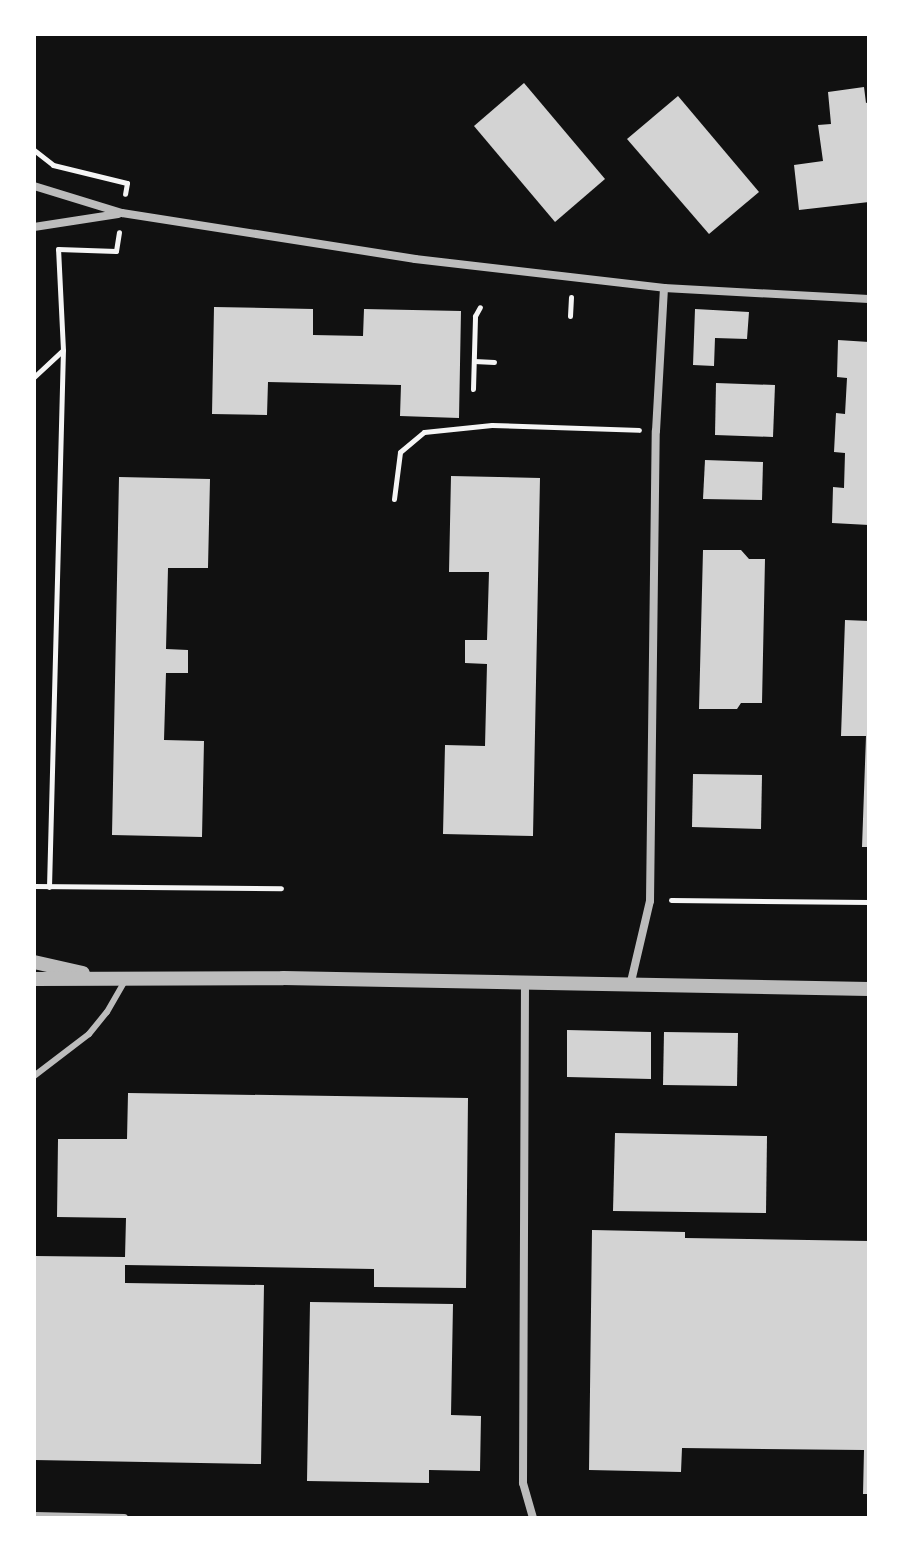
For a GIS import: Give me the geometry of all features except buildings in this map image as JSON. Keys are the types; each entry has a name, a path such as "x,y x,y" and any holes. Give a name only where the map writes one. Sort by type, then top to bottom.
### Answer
{"street":[{"path":"34,186 122,213 415,259 664,288 869,299"},
{"path":"34,227 122,213"},
{"path":"630,986 650,901 656,431 664,288"},
{"path":"34,962 59,971 127,977"},
{"path":"34,979 127,977 869,989"},
{"path":"525,983 523,1483 533,1518"},
{"path":"34,1516 124,1518"}],"lane":[{"path":"34,1076 89,1034 107,1012 127,977"}],"path":[{"path":"34,150 53,165 127,183"},
{"path":"49,887 63,350 58,249 116,251"},
{"path":"570,316 572,296"},
{"path":"473,389 475,316 480,307"},
{"path":"34,377 63,350"},
{"path":"474,361 494,362"},
{"path":"394,499 400,452 424,432 492,425 656,431"},
{"path":"34,886 281,888"},
{"path":"650,901 869,902"}]}
